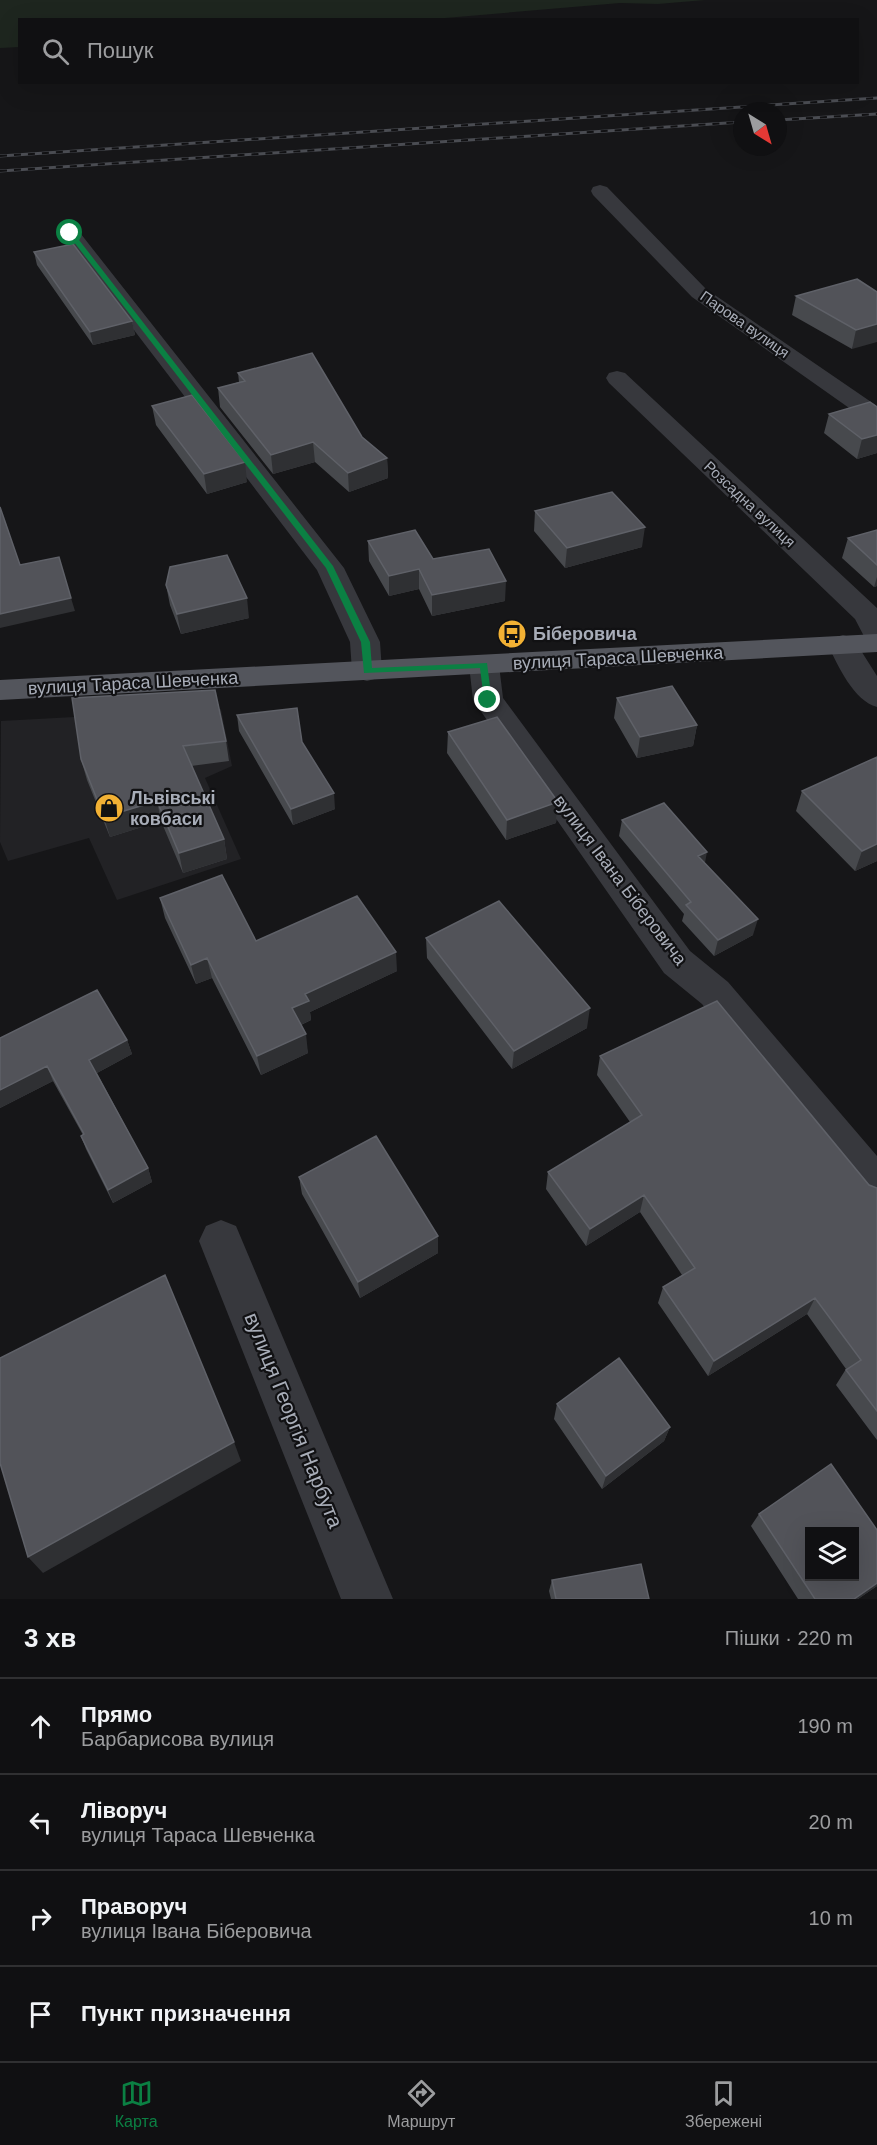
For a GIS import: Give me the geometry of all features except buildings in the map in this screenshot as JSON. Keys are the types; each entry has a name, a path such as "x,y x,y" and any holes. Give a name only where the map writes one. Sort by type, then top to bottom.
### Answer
{"main road":[{"name":"вулиця Тараса Шевченка","path":"0,690 877,643"}],"street":[{"name":"Парова вулиця","path":"600,191 699,293 877,417"},
{"path":"70,233 330,568 365,642 367,671"},
{"name":"Розсадна вулиця","path":"616,378 867,615 877,635"},
{"path":"843,645 851,663 877,697"},
{"name":"вулиця Івана Біберовича","path":"484,665 488,700 677,962 715,993 877,1187"},
{"name":"вулиця Георгія Нарбута","path":"221,1241 367,1599"}],"shaded area":[{"path":"0,0 705,0 658,4 620,3 445,18 18,18 18,47 0,48"},
{"name":"Львівські ковбаси","path":"221,709 232,766 205,778 241,859 117,900 89,838 8,861 0,842 1,721"}],"railway":[{"path":"0,156 877,98"},
{"path":"787,119 877,114"},
{"path":"0,171 733,123"}],"place":[{"name":"Біберовича","path":"512,634"},
{"name":"Львівські ковбаси","path":"109,808"}],"route":[{"path":"70,233 330,568 365,642 367,671 484,665 488,700"}]}
